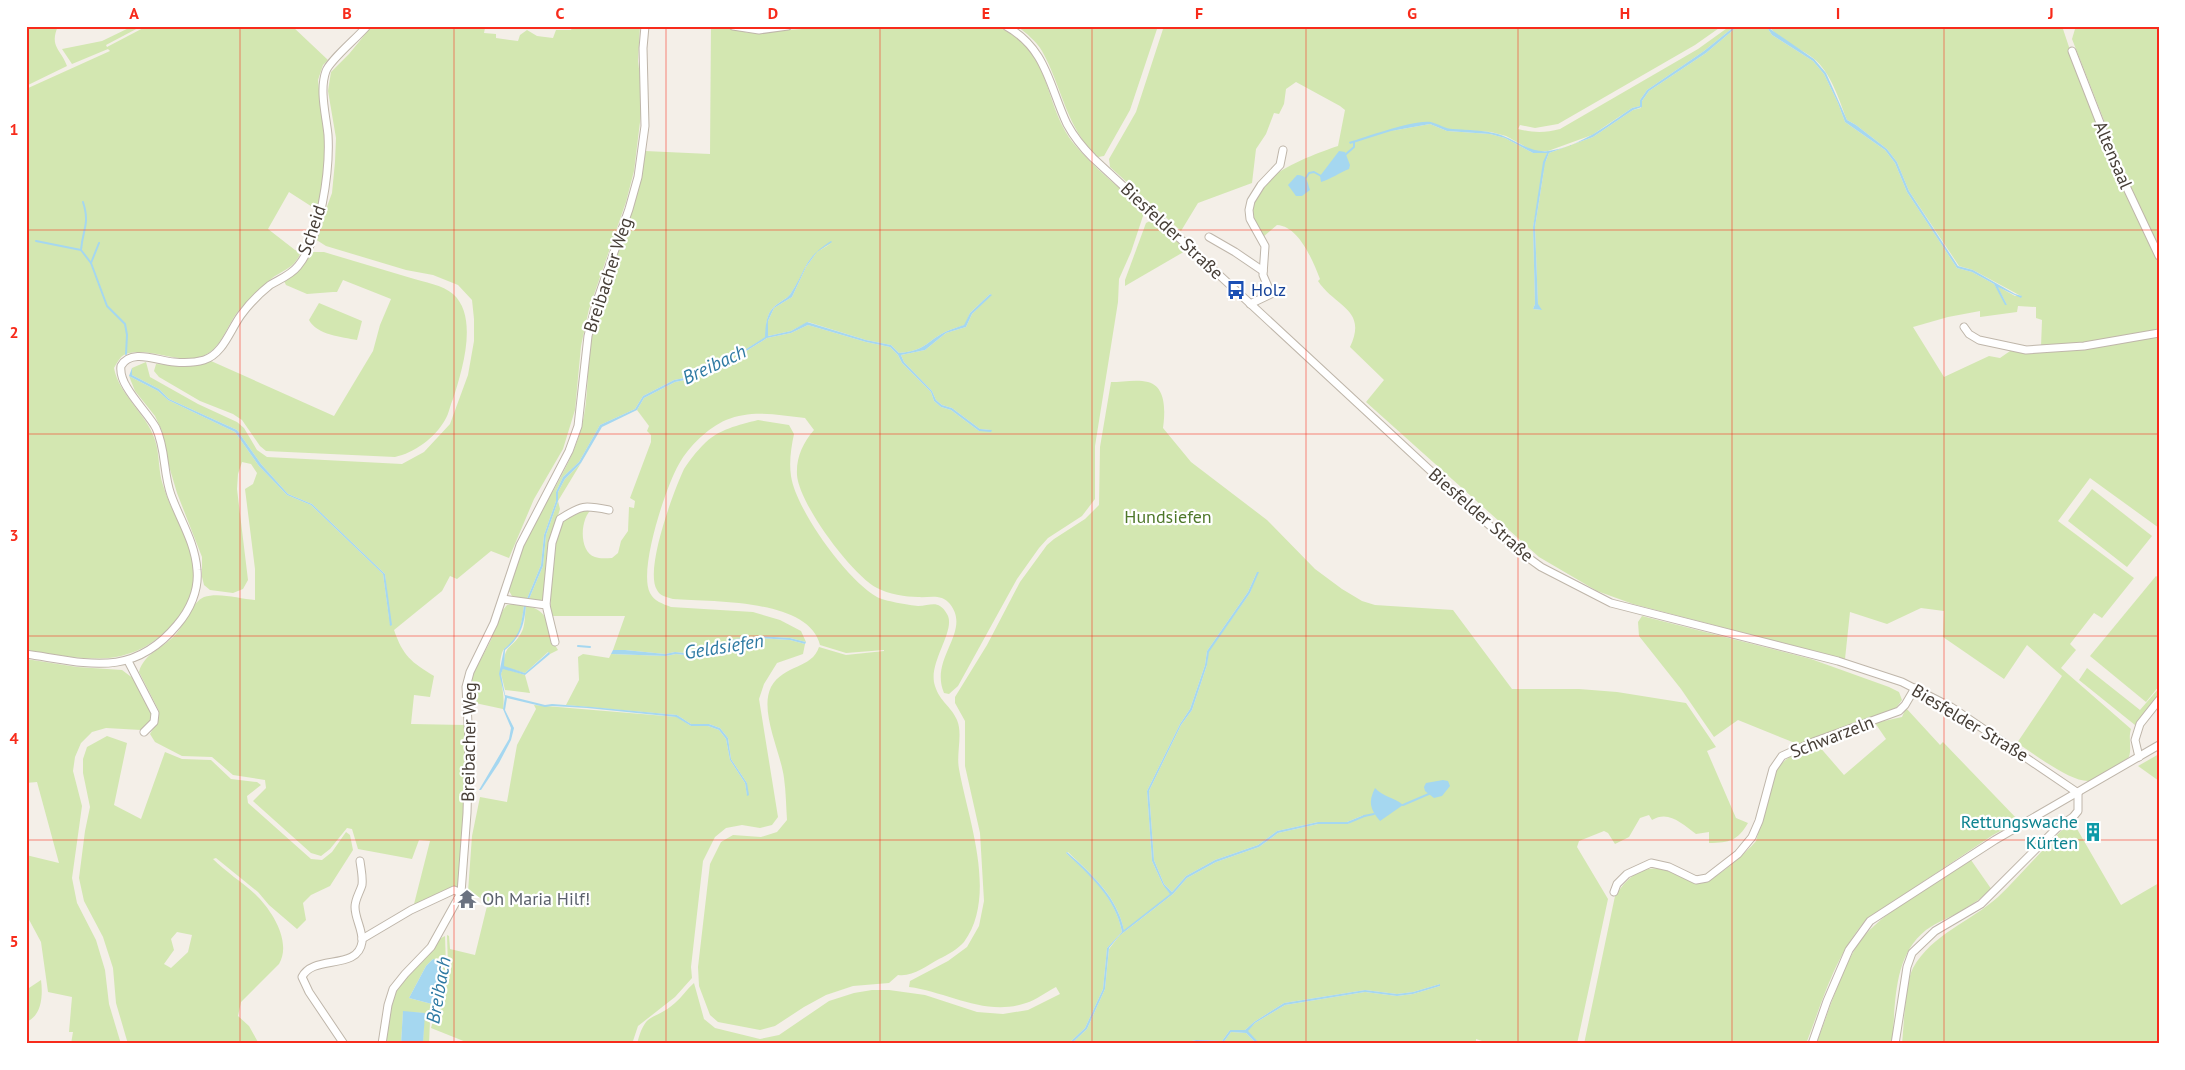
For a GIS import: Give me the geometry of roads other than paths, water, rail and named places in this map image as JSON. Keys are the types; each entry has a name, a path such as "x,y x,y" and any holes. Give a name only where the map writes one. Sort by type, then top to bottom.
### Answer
{"street":[{"name":"Scheid","path":"128,661 153,648 175,628 191,602 198,576 194,550 166,480 159,436 155,427 123,380 121,368 126,360 142,357 191,363 212,357 222,346 241,314 252,302 270,286 293,272 302,261 310,244 322,205 328,173 328,136 324,106 324,78 331,62 349,47 367,26"},
{"name":"Breibacher Weg","path":"382,1044 388,1005 393,989 431,947 461,893 465,851 469,750 466,688 470,672 492,629 520,545 569,451 578,426 588,336 599,295 629,209 641,160 646,104 643,54 645,26"},
{"path":"733,26 759,30 788,26"},
{"name":"Biesfelder Straße","path":"1006,26 1022,37 1041,60 1068,125 1078,142 1101,166 1514,548 1560,578 1610,603 1838,661 1889,677 1915,688 1958,712 2078,793"},
{"name":"Altensaal","path":"2072,51 2118,169 2159,256"},
{"path":"1250,304 1271,294 1264,280 1265,246 1250,219 1250,206 1265,179 1280,165 1283,150"},
{"path":"1209,237 1263,271"},
{"path":"1964,327 1969,334 1979,340 2026,350 2084,346 2159,333"},
{"path":"555,642 546,605 552,543 560,519 582,507 595,506 609,510"},
{"path":"503,599 546,605"},
{"path":"26,654 99,664 128,661 155,713 152,725 144,732"},
{"name":"Schwarzeln","path":"1614,892 1617,884 1627,874 1651,863 1665,865 1696,880 1707,878 1738,854 1752,837 1759,821 1773,769 1782,756 1813,742 1899,711 1915,688"},
{"path":"2139,757 2135,740 2140,724 2159,700"},
{"path":"1812,1044 1827,1001 1849,950 1870,922 1995,840 2159,745"},
{"path":"1895,1044 1907,967 1912,953 1935,931 1981,904 2057,828 2073,817 2078,811 2078,793"},
{"path":"344,1044 309,992 302,978 310,969 353,956 360,949 362,939 355,909 362,884 360,862"},
{"path":"362,939 420,906 454,890 461,893"}],"water":[{"path":"1735,26 1738,26 1706,53 1649,91 1642,101 1642,107 1633,110 1593,137 1571,145 1603,128 1632,108 1640,106 1640,100 1647,90 1704,51"},
{"path":"1766,26 1814,59 1826,73 1847,120 1887,149 1897,162 1909,191 1958,266 1973,270 2015,294 2022,296 2021,298 1998,287 2007,305 2005,305 1994,284 1972,272 1957,268 1907,192 1895,163 1885,150 1845,122 1824,74 1813,61 1772,35"},
{"path":"1431,122 1450,129 1498,134 1528,148 1541,151 1559,149 1549,153 1545,163 1535,227 1538,304 1542,310 1533,309 1535,304 1533,227 1543,162 1547,153 1533,153 1505,138 1490,134 1447,131 1430,124 1391,131 1350,144 1349,142 1414,123"},
{"path":"1339,151 1345,152 1350,165 1349,169 1321,182 1320,176"},
{"path":"1297,175 1305,177 1310,190 1302,196 1296,196 1288,185"},
{"name":"Breibach","path":"831,241 817,252 806,267 792,297 774,308 768,321 768,336 791,331 807,322 866,340 891,345 899,353 908,352 925,346 945,332 964,325 970,313 990,294 992,295 972,314 966,327 946,333 925,350 901,355 904,362 932,391 936,400 942,405 952,408 980,429 992,430 991,432 979,431 951,410 941,407 934,401 931,392 902,363 898,355 890,347 808,325 791,333 767,338 743,353 732,355 685,380 675,382 644,398 637,410 602,427 581,463 565,479 558,492 558,501 546,535 543,566 529,599 527,599 541,565 544,535 556,501 556,492 563,477 579,462 600,425 635,409 643,396 674,380 684,378 731,353 743,351 765,337 766,322 771,310 790,294 806,265 815,253"},
{"path":"132,368 132,375 159,389 169,399 237,430 261,464 288,494 312,504 385,574 392,625 390,626 383,574 311,505 287,495 259,466 235,432 168,400 158,391 129,376"},
{"path":"1257,572 1259,572 1250,593 1209,652 1207,665 1192,710 1181,725 1149,791 1154,860 1164,884 1172,892 1186,876 1215,860 1258,845 1277,831 1318,822 1347,822 1364,815 1367,816 1348,824 1318,824 1278,833 1259,847 1216,862 1187,878 1173,894 1119,936 1109,948 1105,989 1087,1029 1071,1044 1068,1044 1085,1028 1103,989 1107,948 1122,932 1119,920 1108,898 1066,853 1102,887 1116,907 1124,930 1170,894 1163,885 1152,861 1147,791 1180,724 1190,709 1205,665 1207,651 1248,592"},
{"path":"524,605 526,606 523,625 515,640 505,650 504,666 525,673 549,652 550,654 525,675 503,669 501,674 505,695 545,705 592,707 677,715 691,724 709,724 720,728 728,738 731,759 747,783 749,795 747,796 745,783 730,760 726,739 719,730 708,726 691,726 676,717 587,708 545,707 507,698 505,710 514,728 511,740 499,763 481,790 479,790 509,739 511,728 503,709 505,697 499,674 504,649 514,639 519,630"},
{"path":"760,636 790,638 806,642 805,644 790,640 760,638 736,641 714,652 694,656 676,654 666,656 611,654 613,650 625,650 665,654 675,652 694,654 714,650 735,639"},
{"path":"1448,781 1450,786 1442,796 1434,798 1425,791 1426,783"},
{"path":"1375,788 1403,805 1380,821 1371,805 1371,797"},
{"path":"433,959 443,963 432,1004 409,998 426,966"},
{"path":"1440,984 1440,986 1413,994 1397,996 1365,992 1285,1005 1255,1023 1248,1031 1260,1044 1257,1044 1246,1033 1231,1032 1223,1043 1196,1042 1180,1044 1196,1040 1222,1041 1230,1030 1245,1030 1254,1022 1284,1003 1365,990 1397,994 1413,992"},
{"path":"403,1011 425,1013 423,1044 401,1044"}],"waterway":[{"path":"1345,155 1354,147 1354,142"},
{"path":"1305,179 1309,173 1314,172 1321,176"},
{"path":"81,250 86,221 83,202"},
{"path":"36,241 81,250 91,263 107,306 125,324 127,335 126,354"},
{"path":"91,263 99,243"},
{"name":"Geldsiefen","path":"578,646 590,647"},
{"path":"1403,805 1431,793"},
{"path":"1364,816 1374,814"}],"place":[{"name":"Holz","path":"1236,290"},
{"name":"Rettungswache Kürten","path":"2093,832"},
{"name":"Oh Maria Hilf!","path":"467,899"}],"park label":[{"name":"Hundsiefen","path":"1168,517"}]}
